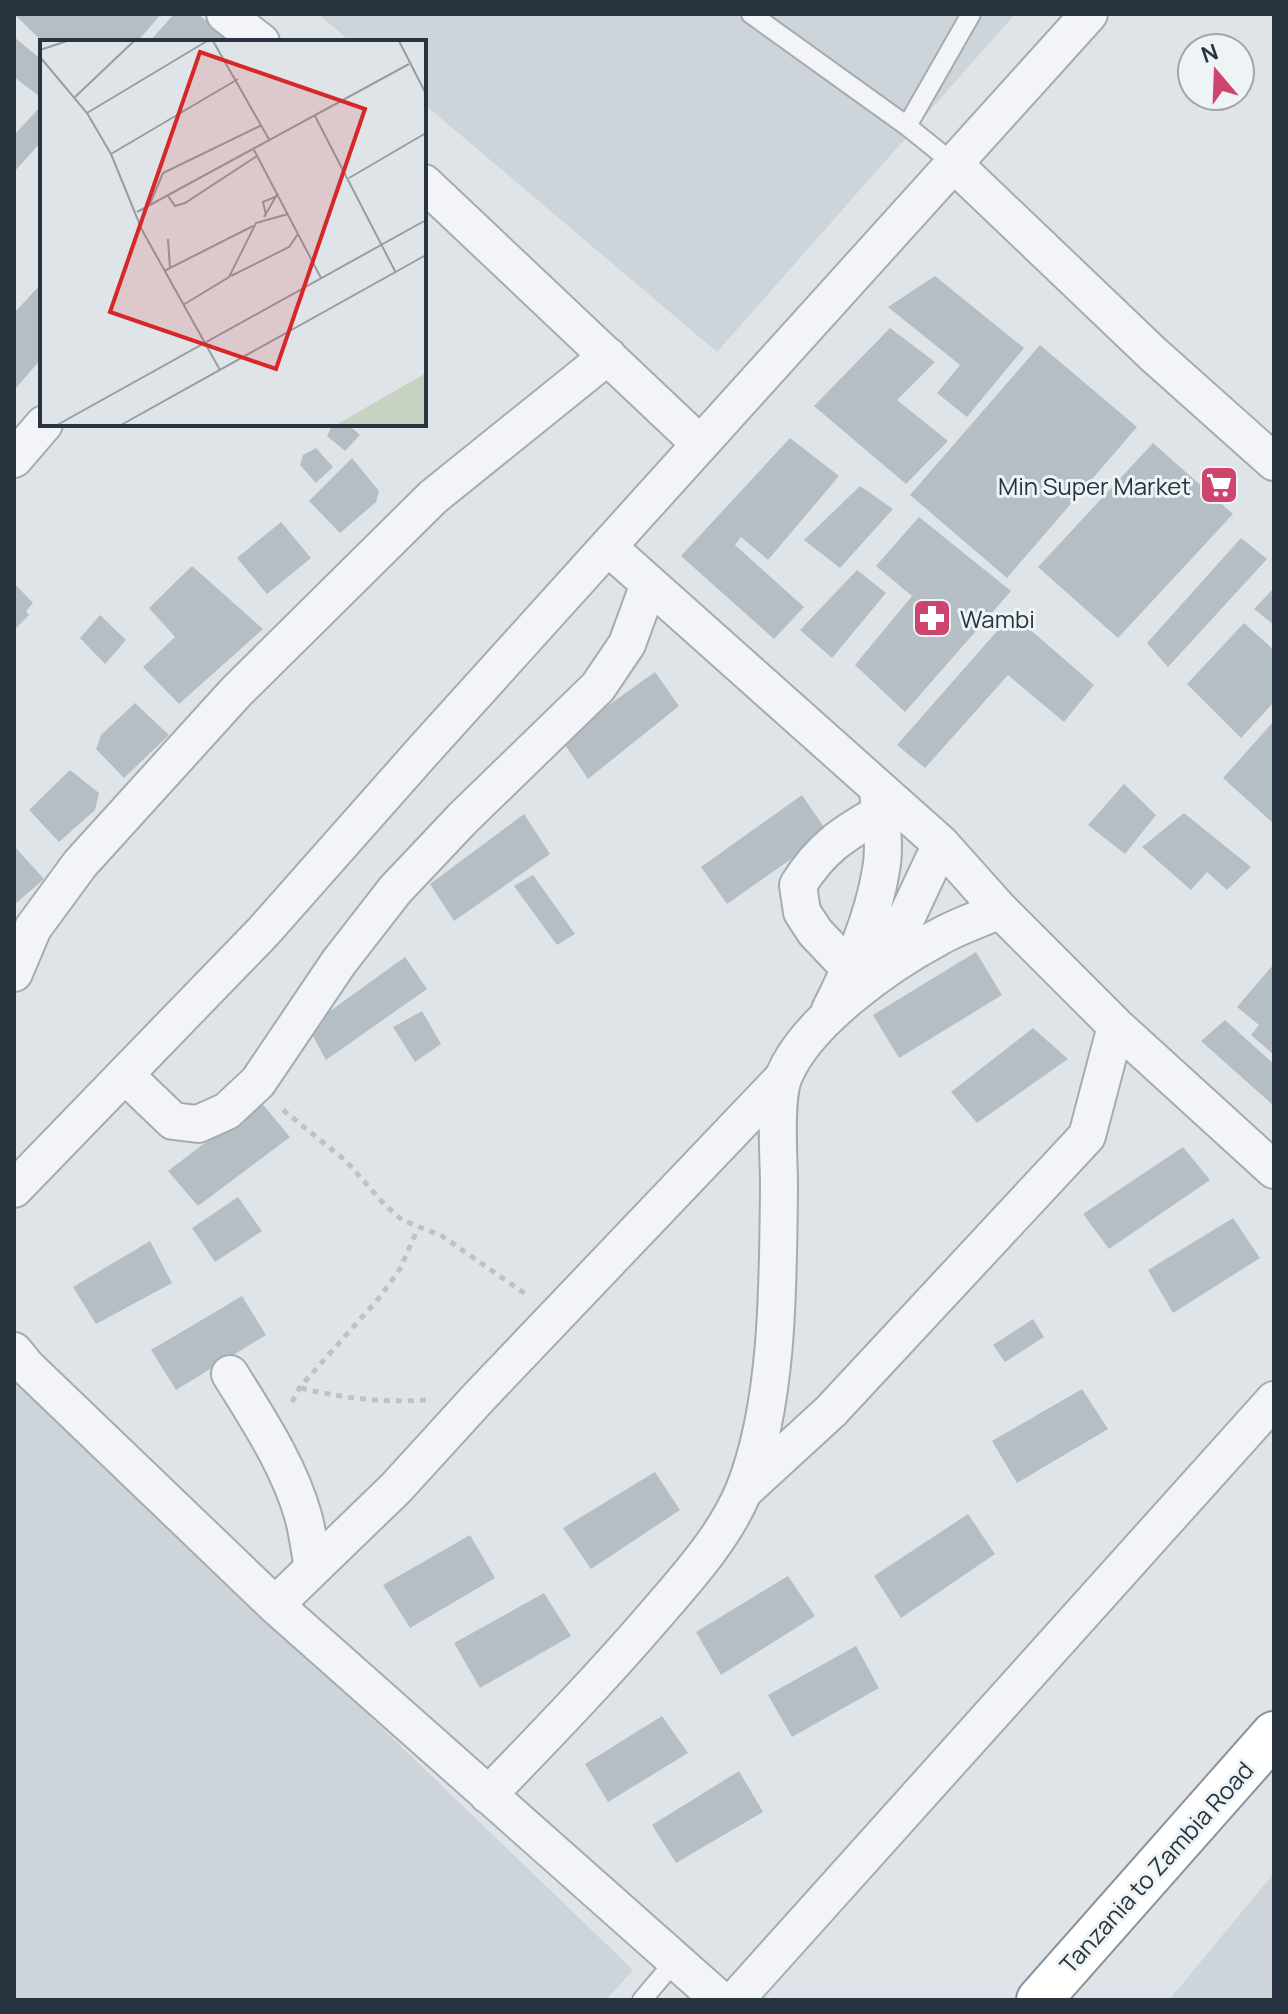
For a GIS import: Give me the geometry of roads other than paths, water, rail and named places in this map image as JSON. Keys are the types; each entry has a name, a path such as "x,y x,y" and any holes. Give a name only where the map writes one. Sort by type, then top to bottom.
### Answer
{"highway":[{"name":"Tanzania to Zambia Road","path":"1039,2000 1274,1734"}],"street":[{"path":"225,14 258,40"},
{"path":"14,1189 263,932 1089,14"},
{"path":"953,163 1153,354 1274,462"},
{"path":"426,185 700,444"},
{"path":"14,973 33,928 80,864 236,692 433,497 608,356"},
{"path":"14,459 42,426"},
{"path":"608,547 879,801 941,844 1000,910 1116,1026 1274,1170"},
{"path":"125,1075 173,1121 198,1124 227,1111 258,1082 339,962 395,890 463,818 598,687 627,644 649,584"},
{"path":"865,972 815,932 802,912 798,885 813,860 879,801"},
{"path":"865,972 874,901 882,868 879,801"},
{"path":"275,1605 396,1488 782,1079 799,1049 865,972 941,844"},
{"path":"865,972 1000,910"},
{"path":"744,1491 831,1411 1087,1136 1116,1026"},
{"path":"488,1795 599,1680 692,1573 726,1524 744,1491 758,1446 768,1397 775,1303 778,1125 782,1079"},
{"path":"14,1351 275,1605 720,2000"},
{"path":"230,1374 292,1485 304,1519 313,1568"},
{"path":"735,2000 1274,1400"}],"lane":[{"path":"751,14 907,126 953,163"},
{"path":"907,126 971,14"},
{"path":"642,2000 675,1961"}],"place":[{"name":"Min Super Market","path":"1219,485"},
{"name":"Wambi","path":"932,618"}]}
